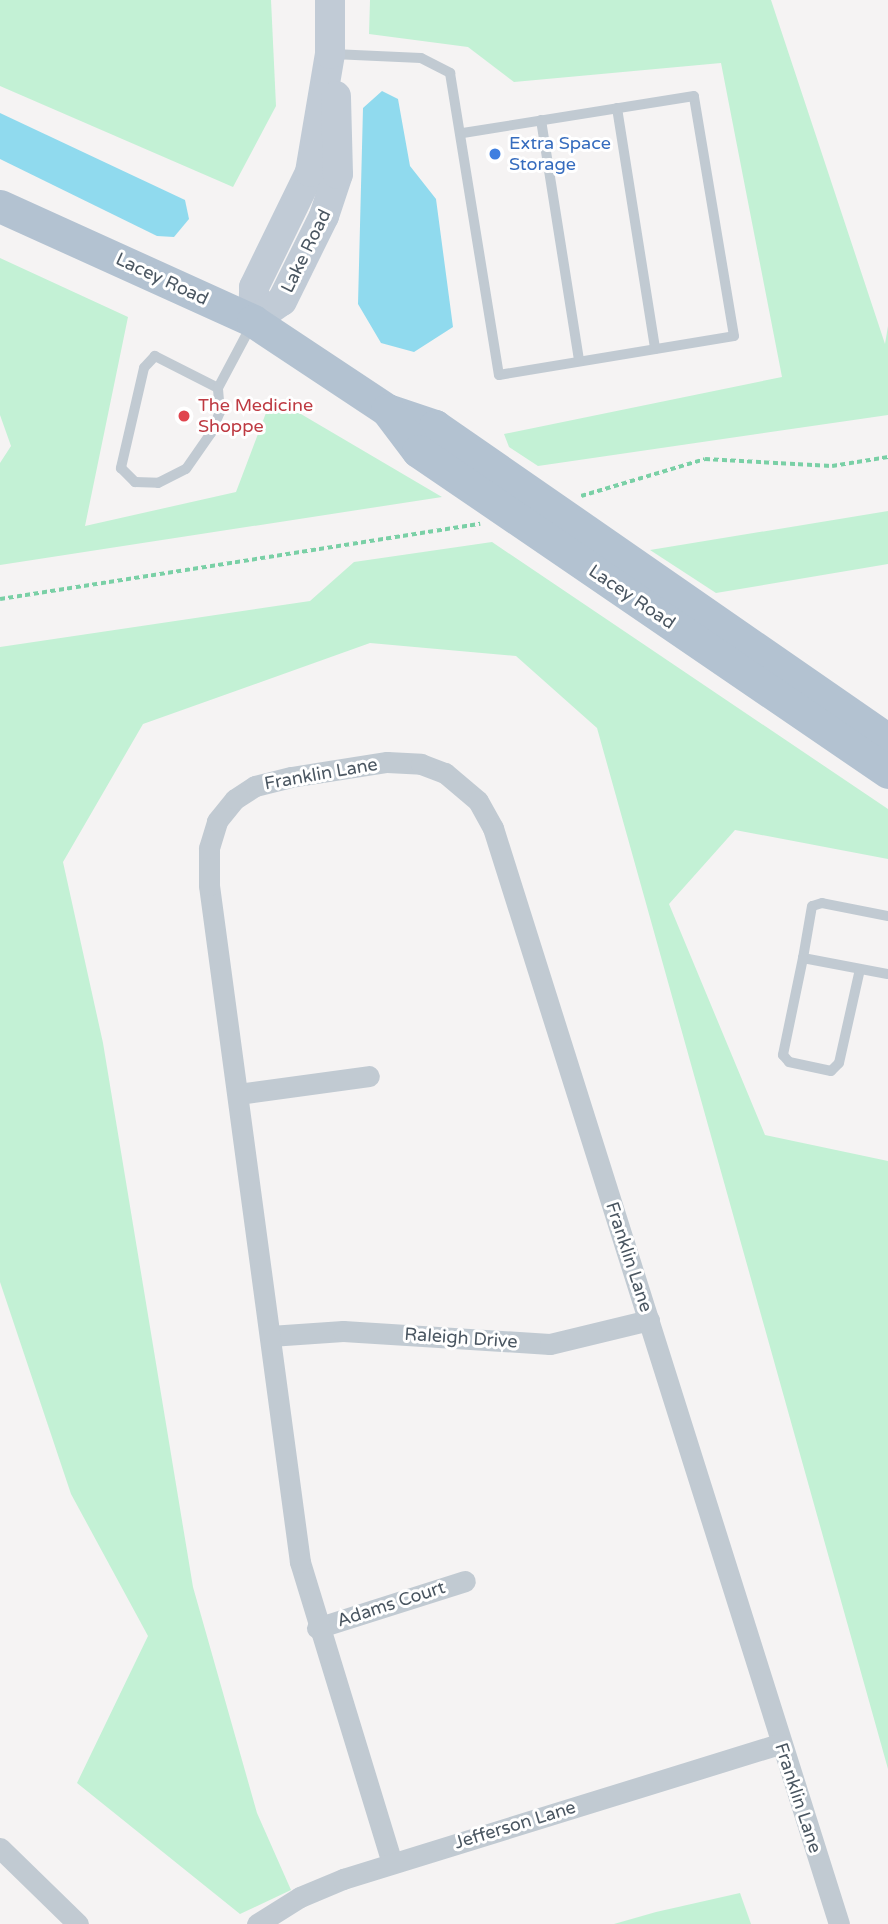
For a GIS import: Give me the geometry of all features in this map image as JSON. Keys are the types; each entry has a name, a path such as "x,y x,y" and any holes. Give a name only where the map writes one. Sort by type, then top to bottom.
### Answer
{"main road":[{"name":"Lacey Road","path":"0,206 253,321 387,410 435,426 558,513 745,658"},
{"name":"Lacey Road","path":"387,410 418,451 506,510 745,658 835,720 888,772"},
{"name":"Lacey Road","path":"835,720 888,740"}],"street":[{"name":"Lake Road","path":"253,321 282,301 324,216 338,174 340,120 330,54 330,0"},
{"name":"Franklin Lane","path":"392,1863 317,1628 300,1562 209,885 209,848 217,821 235,799 255,786 290,777 387,762 421,764 445,773 478,801 493,828 839,1924"},
{"path":"238,1094 369,1076"},
{"name":"Raleigh Drive","path":"270,1336 342,1331 550,1344 649,1320"},
{"name":"Adams Court","path":"317,1628 465,1581"},
{"name":"Jefferson Lane","path":"257,1924 300,1897 392,1863 780,1744"},
{"path":"0,1849 78,1924"}],"lane":[{"path":"330,54 422,58 439,63 454,83 499,374 734,336 694,96 463,133"},
{"path":"617,108 655,349"},
{"path":"541,120 579,361"},
{"path":"218,388 155,356 144,368 121,468 135,482 158,483 186,469 211,433 220,412 218,388 253,321"},
{"path":"860,969 839,1063 831,1070 789,1062 783,1055 812,906 822,903 888,916"},
{"path":"803,958 888,974"}],"path":[{"path":"558,513 571,499 705,459 832,466 888,457"},
{"path":"0,599 478,525 506,510"}],"green space":[{"path":"0,0 271,0 276,106 233,187 0,86"},
{"path":"370,0 771,0 885,344 888,326 888,415 538,466 509,447 504,434 782,377 721,63 514,82 468,47 369,34"},
{"path":"0,258 128,317 85,526 236,492 272,397 442,497 0,565 0,463 11,446 0,415"},
{"path":"888,511 888,564 716,593 650,550"},
{"path":"492,542 888,809 888,859 735,830 669,904 765,1135 888,1161 888,1769 597,728 516,656 370,643 143,724 63,862 103,1043 193,1587 257,1813 291,1890 240,1914 77,1783 148,1636 71,1494 0,1282 0,647 310,601 354,562"},
{"path":"740,1893 751,1924 614,1924 656,1912"}],"water":[{"path":"382,91 398,99 410,166 436,199 453,327 414,352 381,343 358,304 363,108"},
{"path":"0,113 185,200 189,219 174,237 157,236 0,159"}],"place":[{"name":"Extra Space Storage","path":"495,154"},
{"name":"The Medicine Shoppe","path":"184,416"}]}
